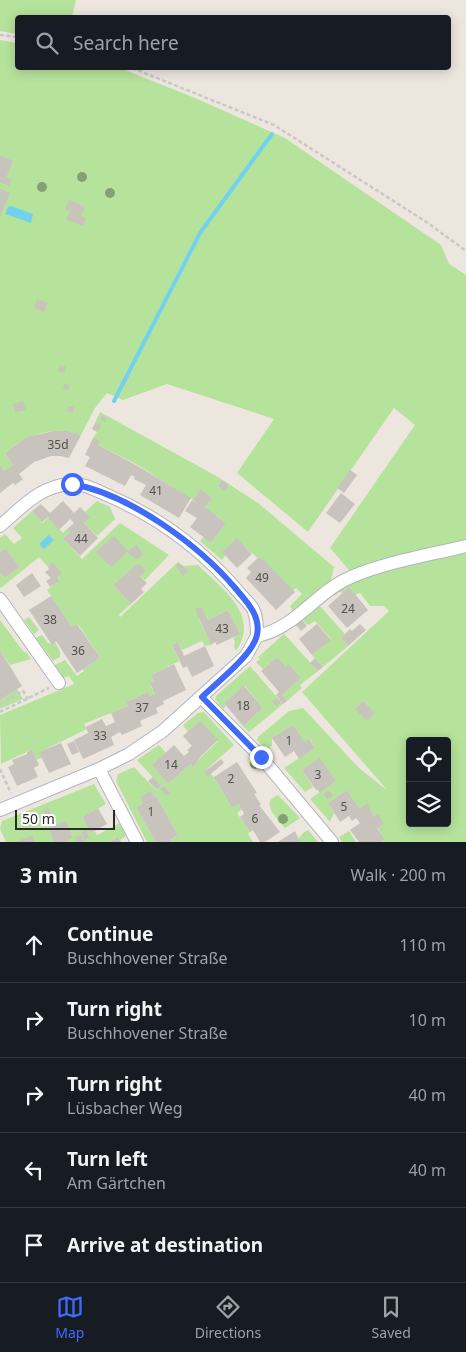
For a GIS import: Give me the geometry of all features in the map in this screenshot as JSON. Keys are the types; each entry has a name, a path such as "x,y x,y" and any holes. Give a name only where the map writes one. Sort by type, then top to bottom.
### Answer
{"street":[{"path":"0,526 38,493 54,487 72,484 89,487 125,503 155,520 196,548 222,572 253,609 257,636 246,656 163,731 129,754 99,769 0,810"},
{"path":"257,636 283,627 334,586 351,577 385,566 466,546"},
{"path":"0,599 59,683"},
{"path":"202,697 261,757 332,842"},
{"path":"99,769 137,842"}],"path":[{"path":"0,35 15,37"},
{"path":"137,70 274,125 428,223 466,251"},
{"path":"0,712 59,683"},
{"path":"0,704 23,690 28,699"},
{"path":"0,769 15,803"}],"green space":[{"path":"0,0 76,0 72,15 15,15 15,34 0,31"},
{"path":"0,40 15,43 15,70 125,70 195,98 285,138 441,245 449,264 466,275 466,842 381,842 385,839 371,818 374,816 367,804 360,809 347,790 328,803 334,813 330,822 310,799 336,781 320,759 302,770 313,787 305,792 284,768 315,748 310,739 305,742 293,725 272,738 272,745 267,751 257,740 258,737 289,711 303,708 359,768 388,791 302,692 389,611 384,606 370,606 360,593 355,595 339,592 335,596 332,591 356,578 330,548 415,425 394,408 308,532 237,473 274,419 167,384 123,400 107,393 95,408 81,435 49,432 32,436 5,453 13,465 4,471 0,465"},
{"path":"100,412 218,477 258,503 334,567 330,583 293,612 290,606 302,594 296,588 293,591 237,539 222,560 200,541 204,537 211,543 226,523 205,507 212,498 201,490 193,500 136,464 98,445 93,438 97,432 92,429"},
{"path":"97,501 110,507 115,519 97,536 84,523 85,512"},
{"path":"32,511 43,523 48,517 63,533 67,529 70,532 63,539 82,559 120,523 169,555 145,580 140,576 145,571 138,563 113,585 131,604 119,615 120,617 178,562 184,566 198,565 227,593 241,614 244,626 242,638 236,651 233,638 240,634 228,610 208,620 206,616 199,619 211,645 205,646 202,641 182,650 178,642 172,645 179,661 151,675 154,682 150,684 155,694 150,696 148,692 126,702 128,706 84,724 87,729 40,752 42,758 36,760 31,750 1,764 0,715 74,684 69,676 63,678 55,665 65,660 77,676 84,671 83,669 100,658 78,624 72,627 47,590 60,580 39,557 0,587 0,572 5,578 20,567 5,548 0,552 0,538 5,534 14,544 22,538 13,528"},
{"path":"319,605 345,634 341,638 348,646 323,667 312,655 331,639 315,621 308,625 301,619"},
{"path":"29,617 39,630 34,634 24,620"},
{"path":"0,620 31,659 10,665 0,650"},
{"path":"284,634 318,671 300,685 302,688 287,701 282,695 301,678 290,665 286,667 277,657 263,669 256,662 260,659 258,657"},
{"path":"42,635 48,643 52,644 55,642 60,651 60,657 53,661 36,638"},
{"path":"250,666 283,704 249,732 243,726 263,708 245,686 224,703 226,706 223,709 215,699"},
{"path":"17,689 23,699 0,709 0,700"},
{"path":"204,712 234,745 206,770 214,777 232,808 239,804 243,809 237,813 250,832 248,834 253,842 172,842 170,840 178,835 156,796 154,797 151,791 143,803 136,807 156,842 147,842 116,781 118,774 134,767 156,790 160,785 137,760 159,745 166,753 152,765 168,784 191,764 194,766 218,741 200,722 188,732 183,725 198,713"},
{"path":"94,784 106,804 82,817 91,833 95,831 97,835 120,823 126,836 120,840 118,837 109,842 6,842 0,829 2,821"},
{"path":"278,795 300,818 285,828 271,811 270,802"},
{"path":"308,830 318,842 300,842 298,839"},
{"path":"349,831 356,842 342,842 339,837"}],"water":[{"path":"11,206 33,214 31,223 5,214 8,207"},
{"path":"49,535 54,540 44,549 39,544"}],"building":[{"path":"0,155 13,161 6,178 11,180 9,186 0,182"},
{"path":"0,189 10,193 0,217"},
{"path":"69,200 85,207 81,216 86,218 83,226 66,219 70,211 65,209"},
{"path":"37,299 48,303 44,312 34,308"},
{"path":"60,365 66,367 64,373 58,371"},
{"path":"64,384 70,385 68,390 63,389"},
{"path":"23,401 26,410 15,412 13,404"},
{"path":"69,406 74,407 73,413 67,411"},
{"path":"102,415 107,418 105,422 100,419"},
{"path":"96,423 101,425 98,432 92,429"},
{"path":"54,431 67,431 81,435 69,458 51,456 34,462 19,474 23,479 15,485 13,483 0,493 0,465 4,471 13,465 5,453 27,437"},
{"path":"93,438 100,441 98,445 191,498 179,518 140,495 146,485 134,479 135,477 131,475 125,486 85,466 90,457 85,455"},
{"path":"350,470 357,475 344,493 337,488"},
{"path":"222,480 229,485 225,491 218,486"},
{"path":"201,489 212,498 205,507 226,523 211,543 190,527 197,518 185,511 192,500 198,504 193,500"},
{"path":"341,493 355,504 340,523 326,513"},
{"path":"63,501 74,513 80,507 90,517 84,523 98,538 80,556 63,539 70,532 67,529 74,523 70,519 59,530 48,517 42,522 32,511 41,504 50,513"},
{"path":"114,536 128,551 111,567 96,552"},
{"path":"237,538 252,554 237,568 222,552"},
{"path":"136,545 143,554 137,560 127,552"},
{"path":"5,548 20,567 5,578 0,572 0,552"},
{"path":"259,557 295,592 276,610 246,578 251,572 247,568"},
{"path":"52,562 62,573 57,577 60,581 50,587 46,581 51,578 45,572 49,569 48,567"},
{"path":"138,563 146,571 140,576 147,583 141,589 144,592 131,604 113,585"},
{"path":"179,563 188,571 183,576 176,566"},
{"path":"32,573 41,586 24,597 16,585"},
{"path":"349,587 368,610 347,628 328,606"},
{"path":"51,596 72,627 77,624 100,658 77,673 56,641 52,645 29,610"},
{"path":"201,607 208,620 228,610 240,634 217,645 215,642 211,645 195,609"},
{"path":"301,619 307,626 301,631 295,624"},
{"path":"317,624 331,640 312,655 299,639"},
{"path":"360,624 366,630 348,646 341,638 350,629 352,631"},
{"path":"178,642 184,656 205,646 214,666 192,677 187,666 183,668 172,645"},
{"path":"0,650 22,686 0,700"},
{"path":"277,657 286,667 289,664 301,678 282,695 287,701 283,704 276,695 279,692 261,671"},
{"path":"315,658 323,667 318,671 310,663"},
{"path":"174,664 186,690 163,701 164,704 156,708 158,713 140,721 142,726 122,735 120,732 111,737 114,745 83,759 74,740 88,733 86,727 102,719 106,726 115,722 111,713 128,706 126,702 148,692 150,696 155,694 150,683 154,682 151,675"},
{"path":"244,686 263,708 243,726 224,703"},
{"path":"277,698 281,703 276,706 272,702"},
{"path":"363,701 375,713 367,721 355,709"},
{"path":"200,721 218,740 201,756 193,767 191,764 168,784 152,765 174,745 184,756 189,752 187,750 192,746 183,736"},
{"path":"293,725 305,742 309,739 315,748 299,759 294,751 285,757 272,738"},
{"path":"74,741 79,752 72,755 67,744"},
{"path":"61,743 71,764 49,773 39,752"},
{"path":"32,750 39,765 34,768 38,777 17,786 8,767 14,764 12,760"},
{"path":"320,758 336,781 320,793 302,770"},
{"path":"221,759 224,763 207,777 204,772"},
{"path":"237,762 257,793 254,794 261,804 259,805 280,832 265,842 260,842 253,830 250,832 240,817 244,814 239,804 232,808 214,777"},
{"path":"153,777 161,786 156,789 148,781"},
{"path":"164,786 170,793 166,796 160,789"},
{"path":"329,790 333,796 327,799 324,794"},
{"path":"347,790 360,809 367,803 374,816 371,819 378,814 384,823 377,828 385,839 381,842 359,842 350,830 360,823 356,818 352,821 349,816 340,822 328,803"},
{"path":"151,791 154,797 156,796 178,835 170,840 172,842 156,842 136,807 143,803 140,797"},
{"path":"49,808 52,815 46,818 43,811"},
{"path":"98,808 107,824 91,833 82,817"},
{"path":"66,821 72,838 63,842 54,842 49,828"},
{"path":"86,830 89,838 84,840 81,832"},
{"path":"295,831 300,842 278,842 284,838"},
{"path":"32,835 35,842 16,842"},
{"path":"81,835 84,842 77,842 75,837"},
{"path":"118,837 121,842 109,842"}],"waterway":[{"path":"114,401 200,233 272,134"}],"route":[{"path":"72,484 89,487 125,503 155,520 196,548 222,572 253,609 257,636 246,656 202,697 261,757"}]}
